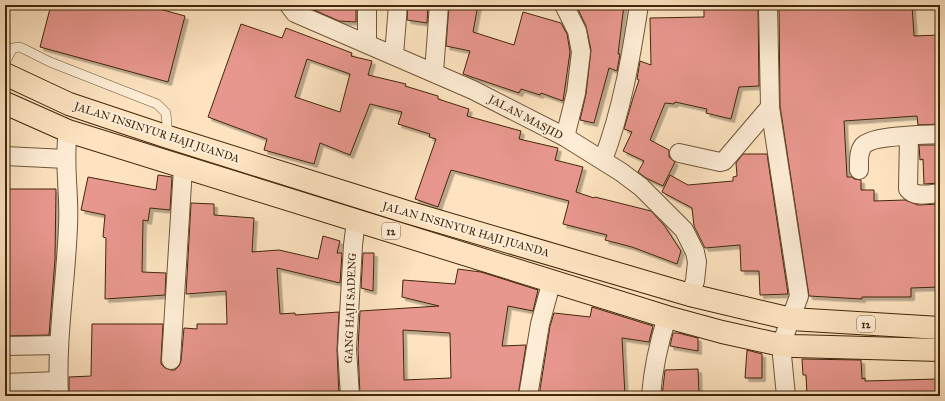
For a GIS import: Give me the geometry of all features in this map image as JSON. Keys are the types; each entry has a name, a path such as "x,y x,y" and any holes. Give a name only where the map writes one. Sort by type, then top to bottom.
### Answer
{"highway":[{"name":"JALAN INSINYUR HAJI JUANDA","path":"5,74 69,104 168,137 415,214 690,295 791,319 940,328"},
{"name":"JALAN INSINYUR HAJI JUANDA","path":"5,104 68,131 183,168 552,280 667,317 722,332 788,346 940,350"}],"street":[{"name":"JALAN MASJID","path":"289,5 296,13 473,90 565,138 621,172 641,187 684,230 697,262 695,281 690,295"},
{"path":"367,5 367,43"},
{"path":"394,55 398,5"},
{"path":"434,72 439,5"},
{"path":"564,5 577,31 581,52 576,93 565,138"},
{"path":"602,160 613,134 624,87 639,5"},
{"path":"768,5 770,108 799,296 791,319 788,346 786,396"},
{"path":"679,153 720,162 724,161 770,108"},
{"path":"5,383 59,388 59,345 69,224 66,159 68,131"},
{"path":"859,170 860,153 863,146 867,143 879,139 940,134"},
{"path":"909,136 908,189 910,192 917,194 940,193"},
{"path":"5,156 66,159"},
{"path":"171,360 183,168"},
{"name":"GANG HAJI SADENG","path":"350,396 347,349 353,245 356,220"},
{"path":"528,396 540,324 552,280"},
{"path":"651,396 652,378 662,331 667,317"},
{"path":"5,346 59,345"},
{"path":"788,346 798,396"}],"lane":[{"path":"5,62 13,48 19,47 58,65 157,104 166,113 168,137"}],"building":[{"path":"51,5 145,5 185,16 168,82 40,47"},
{"path":"303,5 356,5 356,22 339,21"},
{"path":"408,5 428,5 427,23 407,20"},
{"path":"449,5 478,5 473,32 514,45 523,12 561,23 567,34 570,52 563,101 541,93 540,95 521,89 519,93 463,74 470,51 446,46"},
{"path":"576,5 624,5 617,71 609,68 594,123 580,120 586,94 591,50 586,26"},
{"path":"704,5 758,5 759,86 739,87 731,119 706,113 707,109 675,102 674,104 665,103 650,140 669,150 669,157 675,162 663,186 646,178 638,172 644,161 623,151 632,132 624,129 639,80 637,79 640,61 651,65 650,18 704,17"},
{"path":"779,5 833,5 833,7 912,5 914,36 940,35 940,124 918,125 917,116 844,121 847,177 861,180 861,190 874,190 874,201 905,200 918,205 940,204 940,287 911,288 911,297 862,297 862,299 809,296 780,106"},
{"path":"241,24 282,38 286,28 352,53 351,56 372,61 368,75 406,84 405,86 438,96 438,99 469,109 467,116 521,131 519,139 558,148 555,160 583,167 576,192 594,198 651,211 664,225 681,251 677,264 632,247 605,240 607,235 563,224 569,201 451,170 438,207 415,199 436,139 429,137 430,134 398,124 402,112 370,104 350,155 320,143 314,164 264,150 267,139 208,117","holes":["307,59 350,74 340,112 295,97"]},
{"path":"919,145 940,145 940,183 924,184 923,159 920,160"},
{"path":"743,154 767,154 788,294 760,295 759,271 741,271 740,245 705,248 694,226 692,208 662,192 670,175 688,185 733,181 733,177 737,176 736,163"},
{"path":"158,175 172,177 170,210 150,208 148,221 143,220 142,272 166,273 165,295 105,299 106,238 103,237 105,215 81,210 88,177 156,190"},
{"path":"5,189 56,189 55,259 49,335 5,336"},
{"path":"191,203 214,204 214,215 254,218 252,252 279,250 318,259 323,236 340,241 337,253 342,253 340,283 277,268 280,314 295,313 295,315 339,312 337,350 339,396 69,396 69,377 91,376 92,324 163,324 161,364 165,368 175,370 181,361 184,328 197,329 197,324 227,324 226,291 186,294"},
{"path":"363,253 374,253 373,291 361,288"},
{"path":"458,269 481,272 538,290 533,311 508,306 502,346 526,345 518,396 360,396 358,349 360,311 439,306 402,297 403,280 455,284","holes":["403,330 450,333 451,378 404,380"]},
{"path":"592,307 653,326 649,342 622,338 625,396 539,396 550,326 554,313 590,317"},
{"path":"673,333 698,338 698,351 670,346"},
{"path":"747,350 762,354 762,378 745,378"},
{"path":"802,359 861,360 862,379 865,378 865,381 938,379 938,396 807,396 806,375 803,375"},
{"path":"698,369 699,396 662,396 665,370"}]}
